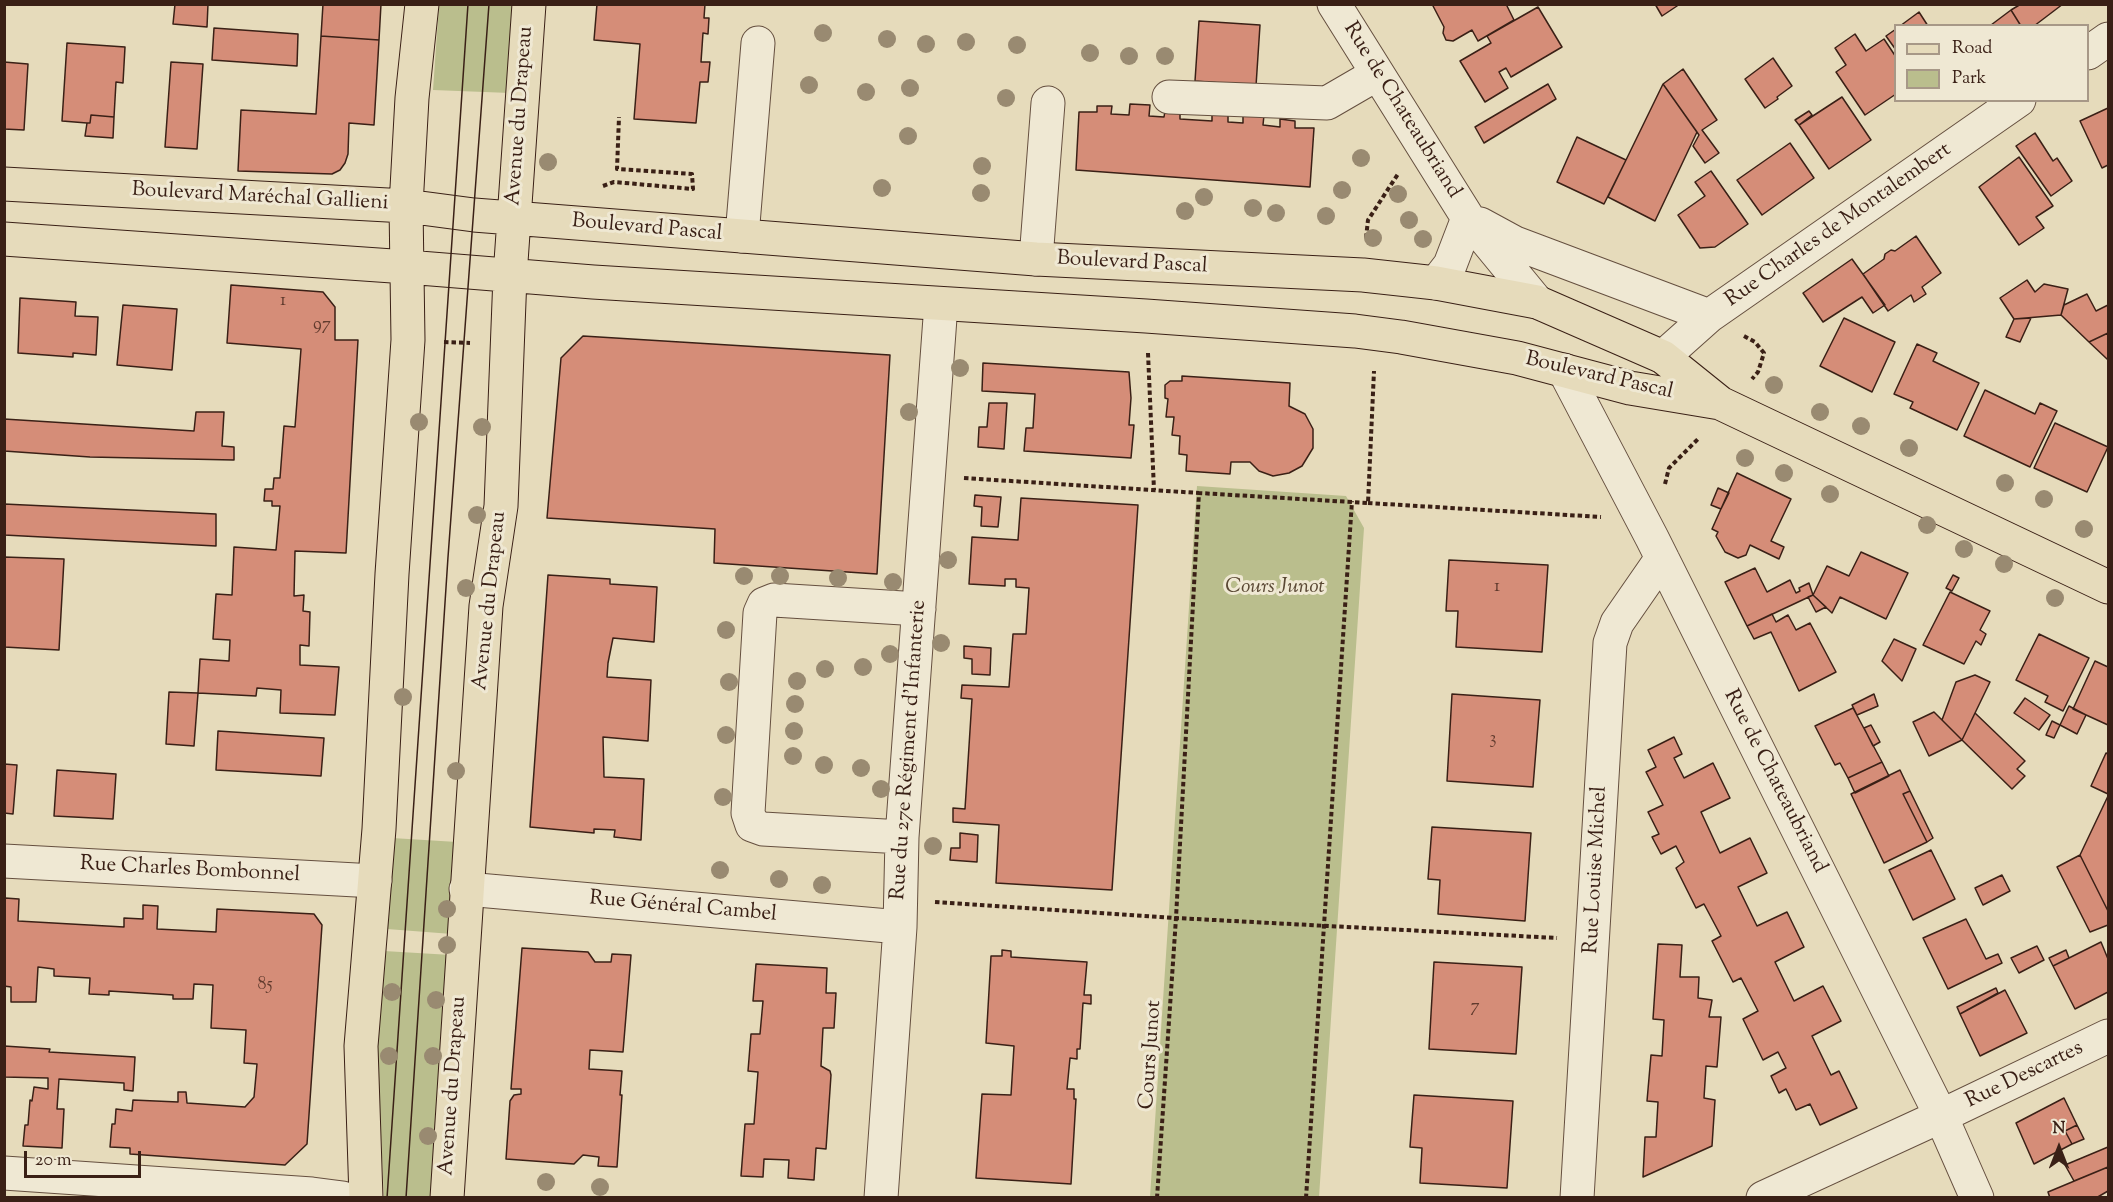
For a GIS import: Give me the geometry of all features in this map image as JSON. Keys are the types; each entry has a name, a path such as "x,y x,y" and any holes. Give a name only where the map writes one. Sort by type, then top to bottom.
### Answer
{"main road":[{"path":"366,1197 361,1046 375,880 392,563 408,340 406,206 412,98 422,4"},
{"name":"Avenue du Drapeau","path":"447,1197 486,606 501,506 510,276 529,4"},
{"name":"Boulevard Maréchal Gallieni","path":"4,184 406,206 514,219"},
{"name":"Boulevard Pascal","path":"514,219 1036,259 1363,275 1436,283 1537,302 1663,357 1720,403 2109,587"},
{"path":"4,239 510,276"},
{"name":"Boulevard Pascal","path":"510,276 1146,316 1375,334 1467,348 1517,358 1630,388 1720,403"},
{"path":"1630,388 1663,357"}],"street":[{"name":"Rue de Chateaubriand","path":"1334,4 1468,218 1537,302"},
{"path":"2089,52 2109,39"},
{"path":"742,236 758,43"},
{"path":"1168,97 1327,103 1377,74"},
{"name":"Rue Charles de Montalembert","path":"1663,357 1709,316 2016,102"},
{"path":"1036,259 1048,103"},
{"name":"Rue de Chateaubriand","path":"1436,283 1450,265 1468,218"},
{"path":"1468,218 1515,243 1709,316"},
{"name":"Rue du 27e Régiment d'Infanterie","path":"881,1197 900,914 902,837 941,303"},
{"name":"Rue de Chateaubriand","path":"1564,370 1662,558 1941,1116 1977,1197"},
{"name":"Rue Louise Michel","path":"1576,1197 1610,643 1617,623 1662,558"},
{"path":"902,837 764,829 752,825 748,813 760,614 764,604 774,600 919,609"},
{"name":"Rue Charles Bombonnel","path":"4,861 375,880"},
{"name":"Rue Général Cambel","path":"466,889 900,914"},
{"name":"Rue Descartes","path":"1763,1197 2109,1036"},
{"path":"4,1173 343,1197"}],"path":[{"path":"600,188 614,182 693,189 692,174 617,169 619,117"},
{"path":"1363,275 1368,220 1395,176 1426,150"},
{"path":"1146,316 1154,490"},
{"path":"1368,503 1375,334"},
{"path":"408,340 508,347"},
{"path":"928,475 1641,519"},
{"name":"Cours Junot","path":"1157,1197 1176,918 1199,493"},
{"path":"1306,1197 1352,501"},
{"path":"900,914 1176,918 1593,940"}],"green space":[{"path":"439,5 515,5 510,93 433,90"},
{"name":"Cours Junot","path":"1197,486 1346,496 1364,528 1319,1197 1150,1197"},
{"path":"392,838 457,842 452,934 387,929"},
{"path":"384,951 451,955 435,1197 384,1198 377,1054"}],"building":[{"path":"175,4 208,4 207,27 173,24"},
{"path":"323,4 381,4 379,40 321,36"},
{"path":"597,4 705,4 704,18 709,18 708,34 703,33 701,62 710,62 708,82 700,82 696,123 634,119 640,44 594,40"},
{"path":"1432,4 1506,4 1514,20 1478,41 1472,30 1453,41 1446,40 1443,33 1444,27"},
{"path":"1655,4 1680,4 1662,16"},
{"path":"2021,4 2063,4 2037,24 2020,24 2011,10"},
{"path":"1538,7 1562,47 1511,77 1506,68 1499,72 1508,88 1485,102 1460,61 1491,43 1487,36"},
{"path":"2011,10 2020,24 1992,24"},
{"path":"1919,12 1927,24 1903,24"},
{"path":"1199,21 1260,25 1256,86 1195,81"},
{"path":"214,28 298,34 297,66 212,60"},
{"path":"1894,30 1894,47 1886,36"},
{"path":"1855,34 1866,51 1884,39 1894,54 1894,95 1865,115 1836,72 1846,65 1835,48"},
{"path":"321,36 379,40 374,125 349,123 348,154 345,163 340,170 332,174 238,171 241,110 316,114"},
{"path":"67,43 125,47 123,83 116,82 114,117 91,115 90,123 62,121"},
{"path":"1773,58 1792,86 1765,108 1745,79"},
{"path":"4,62 28,64 24,130 4,129"},
{"path":"171,62 203,64 197,149 165,147"},
{"path":"1683,69 1717,120 1702,130 1719,153 1705,163 1693,146 1699,135 1663,84"},
{"path":"1548,84 1556,99 1484,143 1475,127"},
{"path":"1663,84 1697,132 1655,221 1608,197"},
{"path":"1842,97 1871,140 1829,169 1799,125"},
{"path":"1130,104 1150,105 1149,116 1164,117 1165,111 1180,112 1180,119 1212,121 1212,114 1228,115 1228,122 1243,123 1243,114 1264,115 1263,125 1280,127 1280,119 1295,121 1295,128 1314,128 1310,187 1076,170 1079,112 1097,112 1097,106 1112,106 1111,114 1129,115"},
{"path":"2108,108 2108,165 2102,168 2080,121"},
{"path":"1809,111 1812,115 1799,125 1795,120"},
{"path":"91,115 114,117 113,138 85,136"},
{"path":"2035,133 2053,161 2057,158 2072,181 2051,196 2016,146"},
{"path":"1577,137 1626,160 1604,204 1557,182"},
{"path":"1790,143 1814,178 1762,215 1737,180"},
{"path":"2019,157 2053,206 2036,217 2044,228 2019,245 1979,187"},
{"path":"1711,171 1748,224 1715,247 1700,248 1678,215 1705,196 1695,182"},
{"path":"1916,236 1941,273 1922,287 1926,294 1914,302 1911,295 1888,311 1863,274 1884,259 1885,254 1891,250 1895,251"},
{"path":"1852,259 1885,305 1873,313 1862,297 1823,322 1803,293"},
{"path":"2027,280 2035,292 2044,284 2068,289 2061,315 2014,319 2000,298"},
{"path":"231,285 323,292 335,307 335,340 358,340 346,553 295,551 294,596 304,595 303,611 310,612 309,646 300,645 300,665 339,667 335,715 280,713 281,690 257,688 256,696 198,693 200,659 229,661 230,640 213,639 216,594 232,595 234,547 276,550 280,506 272,506 272,501 264,501 265,489 273,489 274,478 280,478 284,426 295,427 301,349 227,343"},
{"path":"2087,294 2096,311 2108,305 2108,333 2089,342 2061,315 2064,305"},
{"path":"20,298 76,302 75,316 98,317 96,355 73,353 73,357 18,353"},
{"path":"123,305 177,309 172,370 117,365"},
{"path":"1844,318 1895,342 1872,392 1820,366"},
{"path":"2031,318 2020,342 2006,337 2014,319"},
{"path":"2108,333 2108,358 2107,359 2089,342"},
{"path":"583,336 890,355 877,574 714,563 715,529 547,518 561,358"},
{"path":"1917,344 1937,353 1933,361 1979,383 1957,430 1910,408 1913,402 1894,394"},
{"path":"983,363 1129,372 1131,398 1129,425 1134,425 1131,458 1024,451 1026,428 1033,428 1035,394 982,391"},
{"path":"1182,376 1290,383 1289,406 1305,414 1313,429 1313,448 1302,466 1289,473 1273,476 1259,471 1250,462 1231,462 1230,474 1186,471 1187,455 1179,454 1180,436 1172,435 1174,417 1166,417 1168,399 1165,398 1165,385 1170,381 1182,381"},
{"path":"1985,390 2035,414 2040,403 2057,411 2030,467 1964,436"},
{"path":"989,403 1007,403 1004,449 978,447 979,427 987,427"},
{"path":"196,412 224,412 222,446 234,447 234,460 90,457 4,451 4,419 194,431"},
{"path":"2055,423 2108,447 2087,492 2034,468"},
{"path":"1737,473 1791,499 1771,541 1784,547 1779,559 1750,545 1746,555 1738,558 1725,552 1716,536 1718,532 1712,529"},
{"path":"1718,488 1729,493 1721,509 1711,505"},
{"path":"975,495 1001,497 998,527 981,526 982,507 974,506"},
{"path":"1021,498 1138,505 1112,890 996,883 999,825 953,822 953,808 965,809 972,699 961,698 962,685 1009,687 1013,634 1026,634 1029,588 1016,587 1016,579 1005,579 1005,586 969,584 972,537 1018,540"},
{"path":"4,504 216,514 216,546 4,535"},
{"path":"1861,552 1908,573 1886,619 1840,597 1832,613 1813,595 1827,566 1849,576"},
{"path":"4,557 64,559 59,650 4,647"},
{"path":"1449,560 1548,565 1542,652 1456,647 1458,611 1446,611"},
{"path":"1755,568 1767,592 1790,580 1796,593 1800,591 1799,588 1809,583 1813,595 1747,626 1725,582"},
{"path":"548,575 610,579 610,584 657,587 654,642 613,638 607,677 651,680 648,741 603,737 604,777 644,779 641,840 614,837 615,830 594,829 594,833 530,827"},
{"path":"1953,575 1959,578 1952,591 1946,588"},
{"path":"1950,592 1990,611 1980,630 1986,634 1981,645 1976,641 1964,664 1923,645"},
{"path":"1813,595 1826,607 1816,612 1808,597"},
{"path":"1772,614 1776,622 1788,615 1796,630 1810,623 1836,672 1799,691 1771,632 1754,639 1747,626"},
{"path":"2039,634 2089,658 2063,711 2045,702 2048,696 2016,680"},
{"path":"1894,639 1916,649 1902,681 1882,661"},
{"path":"964,646 991,648 990,675 972,674 972,659 964,658"},
{"path":"2095,661 2108,667 2108,725 2073,709"},
{"path":"1975,675 1990,682 1962,740 1942,720 1956,682"},
{"path":"169,692 198,693 194,746 166,744"},
{"path":"1452,694 1540,700 1533,787 1447,781"},
{"path":"1874,694 1878,706 1857,715 1852,705"},
{"path":"2025,698 2050,715 2039,730 2014,713"},
{"path":"2069,706 2086,715 2077,734 2060,725"},
{"path":"1853,708 1882,762 1848,778 1840,763 1835,765 1815,726"},
{"path":"1934,712 1962,740 1929,756 1913,722"},
{"path":"1975,713 2025,761 2017,769 2025,776 2012,789 1962,740"},
{"path":"2052,721 2060,725 2054,738 2046,735"},
{"path":"1871,725 1880,742 1873,746 1864,728"},
{"path":"218,731 324,738 321,776 216,770"},
{"path":"1674,737 1682,754 1674,758 1684,778 1713,763 1730,798 1701,812 1720,853 1750,838 1767,873 1738,887 1757,926 1787,912 1804,947 1775,962 1794,1001 1823,986 1841,1021 1812,1036 1831,1075 1839,1071 1857,1108 1820,1125 1810,1104 1796,1110 1786,1089 1779,1093 1771,1076 1786,1068 1778,1052 1763,1060 1743,1019 1758,1011 1741,978 1733,982 1712,941 1721,936 1704,904 1696,908 1676,868 1684,862 1676,846 1661,854 1652,837 1659,834 1648,812 1663,805 1646,772 1656,767 1648,750"},
{"path":"2106,753 2108,754 2108,794 2091,786"},
{"path":"1882,762 1889,776 1855,793 1848,778"},
{"path":"4,764 17,765 13,814 4,813"},
{"path":"57,770 116,774 113,819 54,816"},
{"path":"1900,770 1910,791 1903,794 1927,842 1884,863 1851,794"},
{"path":"1910,791 1933,838 1927,842 1903,794"},
{"path":"2108,796 2108,911 2080,855"},
{"path":"1432,827 1531,833 1525,921 1438,914 1440,880 1428,879"},
{"path":"960,833 978,835 977,862 950,860 951,848 960,848"},
{"path":"1931,850 1955,899 1913,920 1889,870"},
{"path":"2080,855 2108,911 2108,925 2090,932 2057,867"},
{"path":"2002,875 2010,891 1983,905 1975,888"},
{"path":"5,898 19,899 18,921 124,927 124,918 143,919 143,905 158,906 157,929 216,932 217,909 314,914 322,925 307,1144 285,1165 130,1154 130,1148 110,1147 116,1109 132,1111 133,1100 178,1102 178,1092 186,1092 187,1103 245,1107 254,1097 257,1064 244,1063 246,1030 211,1028 213,985 194,984 193,999 173,999 173,995 109,991 109,995 89,994 90,978 54,976 54,969 38,967 36,1002 11,1002 11,987 4,986"},
{"path":"1966,919 1986,959 1998,954 2002,963 1948,989 1923,938"},
{"path":"2101,942 2108,959 2108,992 2075,1009 2053,966"},
{"path":"1658,944 1682,945 1680,977 1699,977 1698,998 1712,1000 1709,1017 1721,1017 1717,1067 1706,1066 1704,1098 1715,1100 1712,1146 1643,1177 1645,1137 1656,1137 1658,1102 1647,1101 1651,1055 1662,1056 1664,1020 1653,1019"},
{"path":"2037,946 2044,960 2019,973 2011,958"},
{"path":"522,948 588,952 595,962 611,962 612,954 631,955 623,1052 590,1050 589,1069 622,1071 617,1167 598,1166 599,1157 583,1155 574,1164 506,1159 510,1101 514,1095 521,1094 521,1089 511,1089"},
{"path":"1002,950 1011,951 1011,957 1087,962 1084,995 1091,995 1091,1004 1083,1003 1080,1049 1077,1049 1077,1059 1070,1058 1067,1089 1074,1089 1074,1099 1076,1099 1071,1184 976,1178 982,1094 1011,1095 1014,1046 986,1043 991,956 1002,956"},
{"path":"2066,950 2069,958 2053,966 2049,958"},
{"path":"1434,962 1522,967 1516,1054 1429,1049"},
{"path":"756,964 827,968 826,993 836,993 834,1028 823,1028 821,1066 830,1071 831,1075 826,1149 816,1148 814,1180 788,1178 789,1160 764,1159 763,1177 741,1176 745,1124 754,1124 758,1072 748,1071 751,1034 760,1034 763,1001 753,1001"},
{"path":"1996,988 1998,993 1960,1014 1957,1007"},
{"path":"2005,990 2027,1033 1980,1056 1960,1014"},
{"path":"4,1046 50,1049 49,1052 135,1057 133,1091 124,1090 124,1083 59,1079 57,1109 64,1109 62,1148 23,1146 25,1125 28,1125 30,1100 32,1101 34,1087 48,1089 48,1078 4,1077"},
{"path":"1414,1095 1513,1101 1507,1188 1420,1183 1422,1148 1410,1147"},
{"path":"2064,1098 2077,1125 2065,1131 2072,1144 2034,1164 2016,1123"},
{"path":"2077,1125 2084,1139 2072,1144 2065,1131"},
{"path":"2108,1147 2108,1167 2074,1181 2065,1165"},
{"path":"2108,1167 2108,1191 2096,1198 2050,1198 2048,1192"}],"tram line":[{"path":"387,1198 468,4"},
{"path":"406,1198 448,557 489,4"}]}
